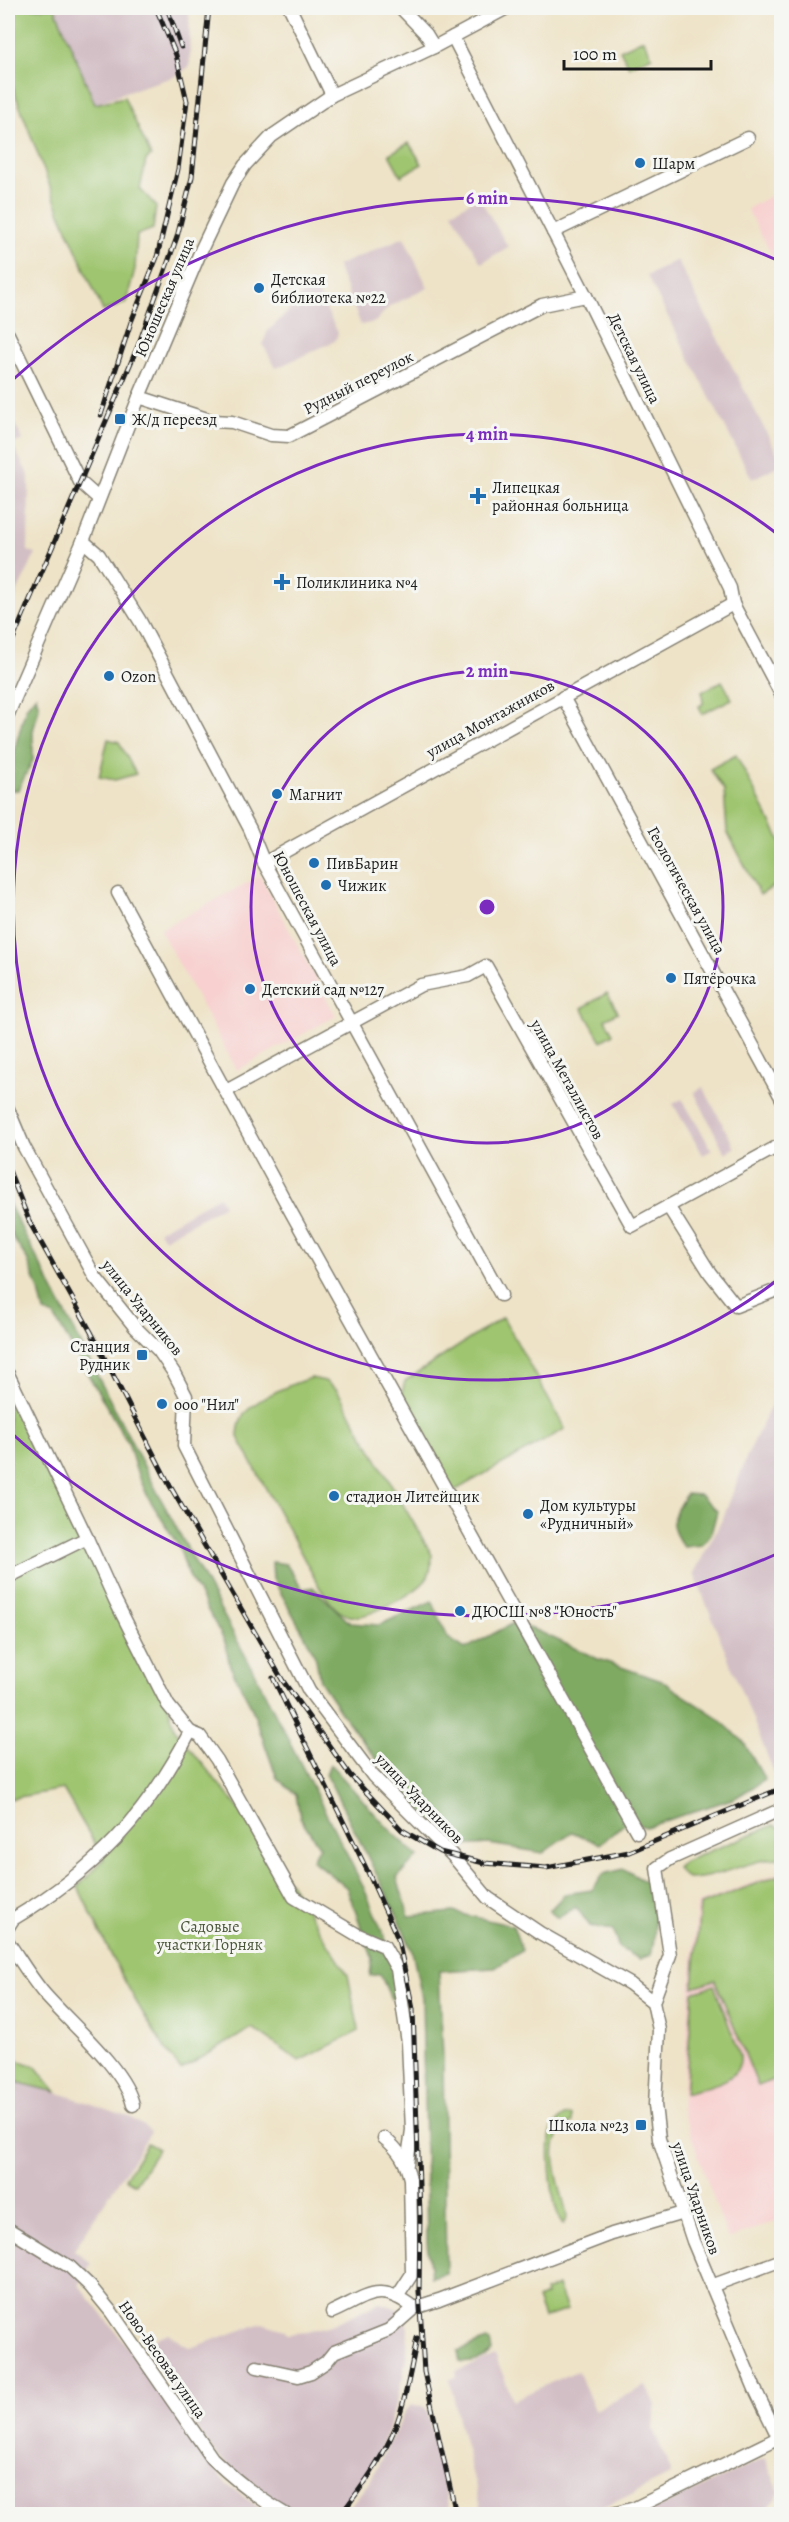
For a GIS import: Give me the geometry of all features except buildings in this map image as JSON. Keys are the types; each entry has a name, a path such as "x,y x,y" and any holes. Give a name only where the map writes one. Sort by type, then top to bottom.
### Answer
{"street":[{"path":"290,8 332,95 434,47 507,8"},
{"path":"401,8 426,34 434,47"},
{"name":"Детская улица","path":"453,37 586,296 730,588 734,604 782,696"},
{"name":"Юношеская улица","path":"8,714 82,541 139,397 202,248 233,183 259,150 285,126 332,95"},
{"path":"553,232 748,138"},
{"name":"Рудный переулок","path":"139,397 213,422 232,422 271,435 289,436 542,305 586,296"},
{"path":"8,334 80,482 98,498"},
{"name":"Юношеская улица","path":"82,541 99,555 140,621 250,829 264,863 501,1295"},
{"name":"улица Монтажников","path":"264,863 734,604"},
{"name":"Геологическая улица","path":"563,697 782,1099"},
{"path":"118,893 637,1832"},
{"name":"улица Металлистов","path":"351,1024 421,985 468,976 486,966 632,1226 668,1206"},
{"path":"226,1092 351,1024"},
{"name":"улица Ударников","path":"8,1109 24,1147 95,1277 135,1327 159,1351 186,1396 184,1446 309,1691 373,1776 452,1856 488,1898 540,1933 630,1984 653,2002 658,2030 656,2105 659,2139 683,2213 711,2286 754,2390 780,2441"},
{"path":"782,1144 668,1206 710,1273 736,1306 782,1288"},
{"path":"8,1374 115,1600 168,1705 190,1732 200,1736 217,1760 294,1897 356,1934 384,1946 397,1969 408,2043 412,2130 406,2164"},
{"path":"8,1577 87,1538"},
{"path":"8,1927 13,1919 65,1886 119,1837 167,1774 190,1732"},
{"path":"653,2002 670,1955 657,1868 670,1859 782,1809"},
{"path":"8,1942 41,1990 109,2064 130,2092 133,2104"},
{"path":"384,2138 398,2150 406,2164 410,2179 412,2274 397,2297"},
{"path":"257,2367 298,2376 311,2372 326,2362 333,2352 389,2330 414,2308 612,2234 683,2213"},
{"name":"Ново-Весовая улица","path":"8,2229 70,2268 90,2286 112,2313 212,2458 232,2478 260,2500 285,2514"},
{"path":"711,2286 782,2260"},
{"path":"333,2312 371,2293 386,2293 414,2308"},
{"path":"613,2514 636,2508 780,2441"}],"shaded area":[{"path":"55,8 189,8 190,66 176,76 95,104"},
{"path":"781,190 781,272 747,209"},
{"path":"479,197 508,247 481,263 452,212"},
{"path":"404,237 428,288 390,306 375,322 361,325 337,266"},
{"path":"677,260 781,461 781,464 752,479 647,276"},
{"path":"312,281 338,333 335,341 276,368 263,345 267,332 287,313"},
{"path":"8,411 23,440 12,444 29,476 28,551 36,553 8,611"},
{"path":"260,876 336,1016 237,1070 160,930"},
{"path":"703,1087 735,1148 725,1153 694,1092"},
{"path":"682,1099 712,1150 703,1155 673,1104"},
{"path":"219,1196 224,1205 164,1239 159,1231"},
{"path":"781,1392 782,1784 779,1785 694,1573 723,1518 748,1454 777,1393"},
{"path":"781,1872 781,2219 728,2239 681,2107 697,1904"},
{"path":"8,2080 56,2092 128,2116 151,2131 74,2250 91,2263 79,2285 138,2360 227,2485 268,2514 8,2514"},
{"path":"380,2303 400,2309 408,2327 407,2352 402,2380 388,2431 377,2456 365,2478 336,2514 293,2514 266,2499 214,2453 148,2354 148,2348 159,2337 168,2334 190,2348 262,2323 285,2330 287,2334 307,2332 331,2325"},
{"path":"495,2355 513,2400 577,2371 595,2410 646,2386 655,2405 653,2429 671,2471 670,2475 611,2504 572,2514 483,2514 450,2379 457,2378 456,2372"},
{"path":"411,2405 422,2406 427,2411 451,2514 344,2514 370,2481 405,2412"},
{"path":"765,2458 779,2492 767,2509 757,2514 644,2514"}],"green space":[{"path":"8,8 55,8 95,104 124,97 151,156 146,160 140,189 156,206 153,229 137,235 135,269 126,303 103,311 60,213 10,80"},
{"path":"643,39 652,56 629,67 620,50"},
{"path":"409,143 422,164 401,176 389,154"},
{"path":"722,681 732,699 702,714 699,706 703,704 702,692"},
{"path":"36,695 39,708 33,731 33,760 18,790 8,790 8,774 26,707"},
{"path":"108,739 119,742 136,774 115,780 99,777"},
{"path":"736,755 781,842 781,882 760,895 727,831 724,790 710,769"},
{"path":"607,993 618,1012 605,1019 613,1034 601,1041 582,1008"},
{"path":"8,1202 162,1501 252,1668 363,1886 392,1954 397,1998 391,1999 380,1974 370,1976 372,1957 347,1888 312,1860 319,1846 300,1817 296,1795 277,1778 251,1706 230,1666 225,1642 187,1572 179,1547 148,1497 136,1470 128,1443 54,1316 44,1312 27,1259 8,1230"},
{"path":"503,1317 565,1429 454,1491 401,1396 405,1381"},
{"name":"стадион Литейщик","path":"311,1378 325,1381 337,1390 432,1555 425,1581 401,1599 367,1614 350,1616 340,1612 320,1588 238,1437 240,1422 251,1407 271,1394"},
{"name":"Садовые участки Горняк","path":"8,1383 168,1705 175,1730 257,1831 348,1975 359,2031 299,2061 252,2028 181,2070 137,2004 78,1887 104,1859 63,1789 8,1799"},
{"path":"686,1494 700,1495 717,1511 711,1534 702,1545 684,1547 673,1526 674,1515"},
{"path":"272,1562 286,1564 303,1589 313,1587 350,1623 379,1625 432,1601 448,1638 465,1649 513,1623 538,1631 598,1659 662,1681 714,1715 743,1741 765,1780 735,1798 646,1827 627,1822 600,1844 572,1832 543,1853 489,1844 460,1846 424,1813 386,1772 320,1681 311,1647 273,1579"},
{"path":"330,1764 388,1828 418,1856 397,1878 409,1916 453,1912 513,1926 522,1951 495,1968 439,1971 443,2057 446,2273 431,2277 427,2242 422,1998 412,1951 399,1919 326,1774"},
{"path":"774,1825 781,1828 781,1858 769,1859 699,1878 687,1879 677,1868 683,1862"},
{"path":"624,1869 656,1888 653,1947 651,1955 639,1959 619,1948 613,1930 590,1926 576,1907 558,1918 549,1911 565,1894 592,1890 603,1874"},
{"path":"781,1874 781,2077 758,2086 715,1980 693,1987 700,1905"},
{"path":"714,1985 740,2055 739,2064 736,2072 721,2082 685,2093 693,1992"},
{"path":"8,2057 35,2066 56,2092 8,2080"},
{"path":"572,2115 572,2123 562,2131 556,2141 554,2153 567,2217 563,2224 553,2194 550,2138 556,2124 564,2116"},
{"path":"147,2143 158,2149 135,2184 125,2178"},
{"path":"558,2286 567,2310 544,2318 537,2299 546,2295 545,2291"},
{"path":"487,2340 490,2342 492,2351 486,2357 478,2361 460,2362 458,2351"}],"railway":[{"path":"101,415 131,322 157,257 178,169 187,101 176,55 156,8"},
{"path":"167,8 181,47"},
{"path":"8,651 138,346 177,237 192,177 209,8"},
{"path":"8,1168 30,1223 91,1332 170,1486 283,1681 350,1775 402,1830 440,1852 484,1863 546,1868 629,1852 782,1788"},
{"path":"273,1678 367,1870 398,1939 413,2009 420,2215 419,2291 424,2372 456,2514"},
{"path":"341,2514 378,2462 390,2440 405,2395 417,2338"}],"place":[{"name":"Шарм","path":"640,163"},
{"name":"Детская библиотека №22","path":"259,288"},
{"name":"Ж/д переезд","path":"120,419"},
{"name":"Липецкая районная больница","path":"478,496"},
{"name":"Поликлиника №4","path":"282,582"},
{"name":"Ozon","path":"109,676"},
{"name":"Магнит","path":"277,794"},
{"name":"ПивБарин","path":"314,863"},
{"name":"Чижик","path":"326,885"},
{"name":"Пятёрочка","path":"671,978"},
{"name":"Детский сад №127","path":"250,989"},
{"name":"Станция Рудник","path":"142,1355"},
{"name":"ооо \"Нил\"","path":"162,1404"},
{"name":"стадион Литейщик","path":"334,1496"},
{"name":"Дом культуры «Рудничный»","path":"528,1514"},
{"name":"ДЮСШ №8 \"Юность\"","path":"460,1611"},
{"name":"Школа №23","path":"641,2125"}]}
